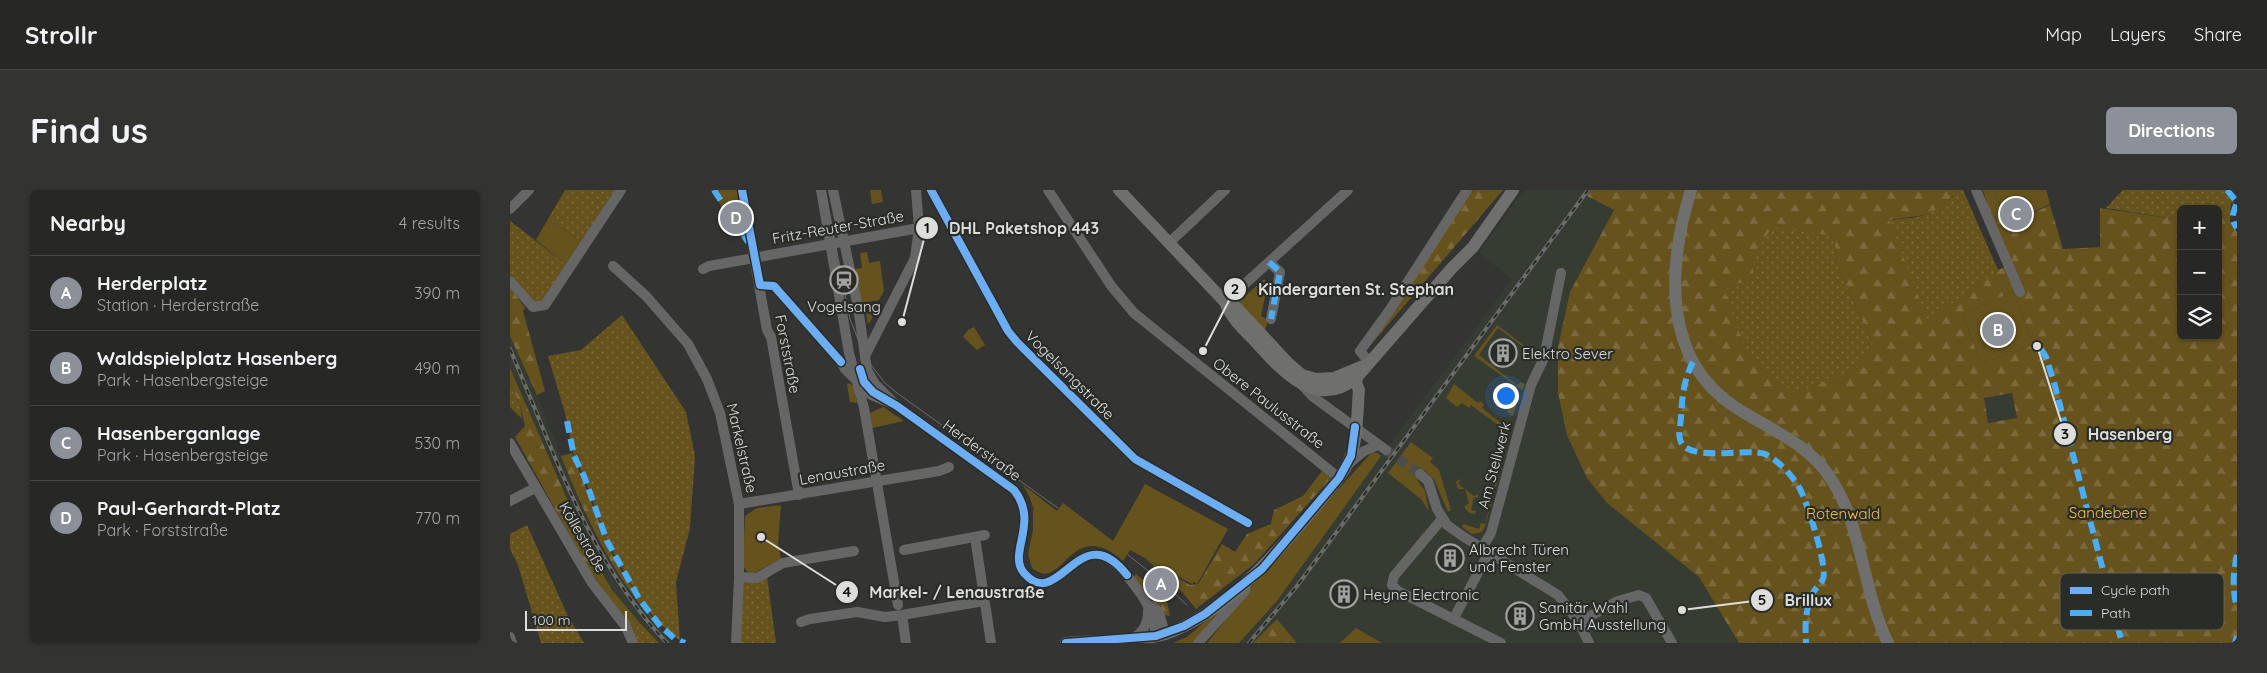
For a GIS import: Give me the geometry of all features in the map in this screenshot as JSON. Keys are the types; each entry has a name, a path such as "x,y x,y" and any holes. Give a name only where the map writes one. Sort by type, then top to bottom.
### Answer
{"main road":[{"path":"1119,190 1225,302 1229,314 1272,352 1302,375 1325,379 1352,379"},
{"path":"1272,352 1287,374 1302,385 1328,389 1344,385 1367,364 1473,247 1513,190"},
{"path":"1691,190 1679,236 1675,278 1677,315 1687,352 1700,374 1720,395 1733,406 1800,446 1828,474 1844,502 1877,618 1888,643"},
{"path":"1357,410 1363,399 1367,364"},
{"path":"1066,643 1131,640 1161,635 1184,626 1205,614 1247,581 1276,554 1339,478 1346,466 1353,446 1359,390 1352,379"}],"street":[{"path":"510,209 529,190"},
{"path":"510,281 533,307 545,305 621,190"},
{"name":"Forststraße","path":"742,190 756,257 767,330 771,337 798,494"},
{"path":"820,190 849,353 864,408 906,643"},
{"path":"833,190 869,376 882,396"},
{"path":"865,356 915,258 919,228 916,190"},
{"name":"Vogelsangstraße","path":"931,190 1008,330 1017,342 1135,459 1248,523"},
{"name":"Obere Paulusstraße","path":"1048,190 1112,287 1136,315 1339,478"},
{"path":"1169,243 1225,190"},
{"path":"1225,302 1348,190"},
{"path":"1367,364 1360,350 1363,344 1389,311 1467,190"},
{"path":"1976,190 2020,292"},
{"name":"Fritz-Reuter-Straße","path":"703,269 708,266 919,228"},
{"path":"1269,262 1280,272 1271,320"},
{"name":"Markelstraße","path":"613,266 646,296 688,344 707,379 723,424 739,504 739,577 736,643"},
{"name":"Am Stellwerk","path":"1454,618 1486,550 1531,385 1544,358 1561,273"},
{"path":"760,286 774,286 842,362 845,369 858,384 871,395 882,396"},
{"path":"861,328 877,332"},
{"path":"842,362 843,355 849,353"},
{"path":"1302,385 1312,396 1382,447 1364,451 1346,466"},
{"path":"864,408 882,396"},
{"name":"Herderstraße","path":"882,396 1003,480 1018,495 1024,511 1026,524 1018,557 1021,569 1029,578 1041,582 1049,582 1060,577 1083,557 1104,555 1118,564 1147,603 1155,607 1159,614 1161,635"},
{"name":"Köllestraße","path":"510,443 592,583 626,627 633,643"},
{"name":"Lenaustraße","path":"739,504 939,471 950,467"},
{"path":"1420,474 1428,481 1442,518 1454,530 1558,595 1579,622 1588,643"},
{"path":"510,501 536,488"},
{"path":"1442,518 1394,576 1392,585 1398,591 1501,643"},
{"path":"904,550 980,536 984,601 991,643"},
{"path":"739,577 757,578 783,563 854,551"},
{"path":"1198,643 1245,591 1247,581"},
{"path":"1579,622 1618,601 1639,594 1646,598 1672,643"},
{"path":"801,622 858,612 885,616 900,610 984,601"},
{"path":"1131,640 1147,624 1147,603"},
{"path":"510,637 512,643"}],"shaded area":[{"path":"1524,190 1591,190 1587,196 1614,210 1570,292 1607,503 1699,577 1739,643 1382,643 1356,628 1340,643 1297,643 1277,619 1253,643 1239,643 1246,637 1512,279 1479,253"},
{"path":"510,336 537,395 579,502 599,543 633,597 673,643 659,643 639,622 612,590 591,554 510,368"},
{"path":"2012,393 2017,418 1988,423 1983,398"}],"green space":[{"path":"565,190 615,190 582,242 548,219"},
{"path":"711,190 738,190 748,246"},
{"path":"870,190 881,190 883,202 872,204"},
{"path":"1473,190 1503,190 1368,348 1447,223"},
{"path":"1591,190 1960,190 1928,214 1889,220 1998,270 2012,264 1991,217 1983,190 1995,190 2006,225 2050,205 2063,249 2100,247 2100,208 2177,219 2177,340 2222,340 2222,207 2231,203 2230,221 2237,232 2237,643 1739,643 1699,577 1607,503 1587,478 1567,435 1558,393 1558,347 1570,292 1614,210 1587,196","holes":["1834,236 1837,265 1875,348 1724,289 1753,279 1753,256","2013,291 2034,345 1981,364 1963,315","2012,393 2017,418 1988,423 1984,398"]},
{"path":"1960,190 1963,190 1998,270 1928,321 1889,220 1912,218 1928,214"},
{"path":"1995,190 2046,190 2050,204 2006,225"},
{"path":"2123,190 2227,190 2225,193 2234,202 2222,207 2222,205 2177,205 2177,219 2106,208"},
{"path":"548,219 582,242 567,265 536,240"},
{"path":"510,221 567,265 544,300 535,302 528,297 510,274"},
{"path":"1772,227 1834,236 1837,265 1875,348 1854,371 1795,393 1767,374 1745,348 1724,289 1753,279 1753,256"},
{"path":"867,252 869,263 880,261 884,291 879,300 862,303 855,269 862,268 860,253"},
{"path":"1264,279 1268,283 1261,316 1268,320 1265,331 1241,305 1240,301"},
{"path":"510,287 525,308 523,311 545,391 537,395 510,336"},
{"path":"2013,291 2034,345 1981,364 1963,315"},
{"path":"879,304 870,322 868,324 865,305"},
{"path":"622,315 686,412 695,456 690,528 676,582 680,641 657,621 640,600 607,541 584,476 574,456 565,413 548,356 581,350"},
{"path":"1497,325 1526,347 1498,328 1479,355 1517,385 1521,382 1525,384 1522,390 1474,356"},
{"path":"974,327 985,345 977,350 963,337 968,330"},
{"path":"510,368 591,554 612,590 639,622 633,632 588,568 515,437 525,426 520,405 510,383"},
{"path":"510,383 520,405 522,419 510,407"},
{"path":"849,383 854,387 857,403 850,402 847,384"},
{"path":"1454,384 1478,403 1480,401 1484,404 1482,408 1501,423 1504,419 1502,428 1471,405 1469,408 1462,403 1457,407 1446,398"},
{"path":"1510,390 1512,391 1509,395 1513,398 1517,395 1519,396 1513,416 1507,412 1509,408 1503,403 1500,407 1498,406"},
{"path":"883,407 904,421 872,428 870,413"},
{"path":"1506,422 1511,425 1502,461 1497,456 1498,453 1503,454 1507,436 1503,435"},
{"path":"1411,442 1433,458 1430,462 1439,470 1451,510 1448,512 1434,479 1424,470 1417,480 1425,491 1429,512 1422,500 1388,473"},
{"path":"1372,452 1378,453 1381,456 1277,601 1239,643 1207,643 1224,622 1224,617"},
{"path":"572,453 614,559 656,624 626,585 590,523 561,456"},
{"path":"1322,471 1331,478 1254,564 1196,609 1183,593 1145,558 1190,585 1198,584 1222,544 1235,552 1247,534 1271,524 1274,510 1303,496"},
{"path":"1495,471 1500,471 1485,526 1482,532 1472,534 1462,527 1463,524 1479,529 1481,523 1485,524 1497,478 1493,476"},
{"path":"1459,479 1458,484 1465,489 1458,489 1456,482"},
{"path":"1145,484 1228,529 1197,584 1194,582 1192,584 1130,550 1123,561 1105,549 1090,546 1079,550 1052,572 1043,574 1032,568 1028,554 1033,530 1034,510 1023,485 1057,511 1063,503 1113,541"},
{"path":"1465,489 1474,496 1478,494 1478,498 1474,497 1471,510 1476,511 1475,514 1469,513 1464,507 1469,503"},
{"path":"781,505 778,543 781,559 754,573 748,573 743,566 745,516 757,508"},
{"path":"527,525 567,614 584,643 541,643 518,565 510,549 510,534"},
{"path":"1136,574 1162,596 1162,601 1167,602 1170,616 1164,615 1134,577"},
{"path":"767,576 776,643 741,643 741,581"},
{"path":"1229,601 1202,635 1192,643 1173,643 1187,637"},
{"path":"1277,619 1297,643 1253,643"},
{"path":"639,622 659,643 636,643 633,632"},
{"path":"1356,628 1382,643 1340,643"}],"tunnel":[{"path":"1386,450 1420,474"}],"tram line":[{"path":"825,190 850,319 865,357 885,383 897,393 1058,508"},
{"path":"1128,555 1187,605"}],"railway":[{"path":"1249,643 1297,586 1588,190"},
{"path":"510,349 558,465 595,541 616,577 640,611 667,643"}],"marked path":[{"path":"714,190 748,242"},
{"path":"2227,190 2237,202 2233,218 2237,228"},
{"path":"1269,262 1280,272 1271,319"},
{"path":"2041,349 2046,357 2055,386 2104,573"},
{"path":"1693,362 1682,402 1679,434 1684,447 1705,453 1757,452 1765,454 1780,464 1797,484 1803,496 1816,534 1824,572 1823,579 1813,593 1808,607 1806,643"},
{"path":"567,421 574,456 584,476 607,541 640,600 661,627"},
{"path":"2237,555 2234,582 2237,608"},
{"path":"665,630 674,638"},
{"path":"2119,630 2122,643"},
{"path":"2235,643 2237,636"},
{"path":"680,641 685,643"}],"cycle path":[{"path":"742,190 760,285 774,286 841,362"},
{"path":"931,190 1008,331 1017,342 1135,459 1248,523"},
{"path":"860,369 864,382 873,392 897,406 1014,490 1021,502 1024,514 1019,556 1020,565 1024,573 1037,582 1048,582 1083,558 1096,555 1110,559 1127,575"},
{"path":"1066,643 1156,636 1184,626 1205,614 1262,569 1339,478 1351,456 1355,427"}],"place":[{"name":"Hasenberganlage","path":"2016,214"},
{"name":"Paul-Gerhardt-Platz","path":"736,218"},
{"name":"Vogelsang","path":"844,280"},
{"name":"DHL Paketshop 443","path":"902,322"},
{"name":"Waldspielplatz Hasenberg","path":"1998,330"},
{"name":"Hasenberg","path":"2037,346"},
{"name":"Kindergarten St. Stephan","path":"1203,351"},
{"name":"Elektro Sever","path":"1503,353"},
{"name":"Markel- / Lenaustraße","path":"761,537"},
{"name":"Albrecht Türen und Fenster","path":"1450,558"},
{"name":"Herderplatz","path":"1161,584"},
{"name":"Heyne Electronic","path":"1344,594"},
{"name":"Brillux","path":"1682,610"},
{"name":"Sanitär Wahl GmbH Ausstellung","path":"1520,616"}],"park label":[{"name":"Sandebene","path":"2108,512"},
{"name":"Rotenwald","path":"1843,513"}]}
